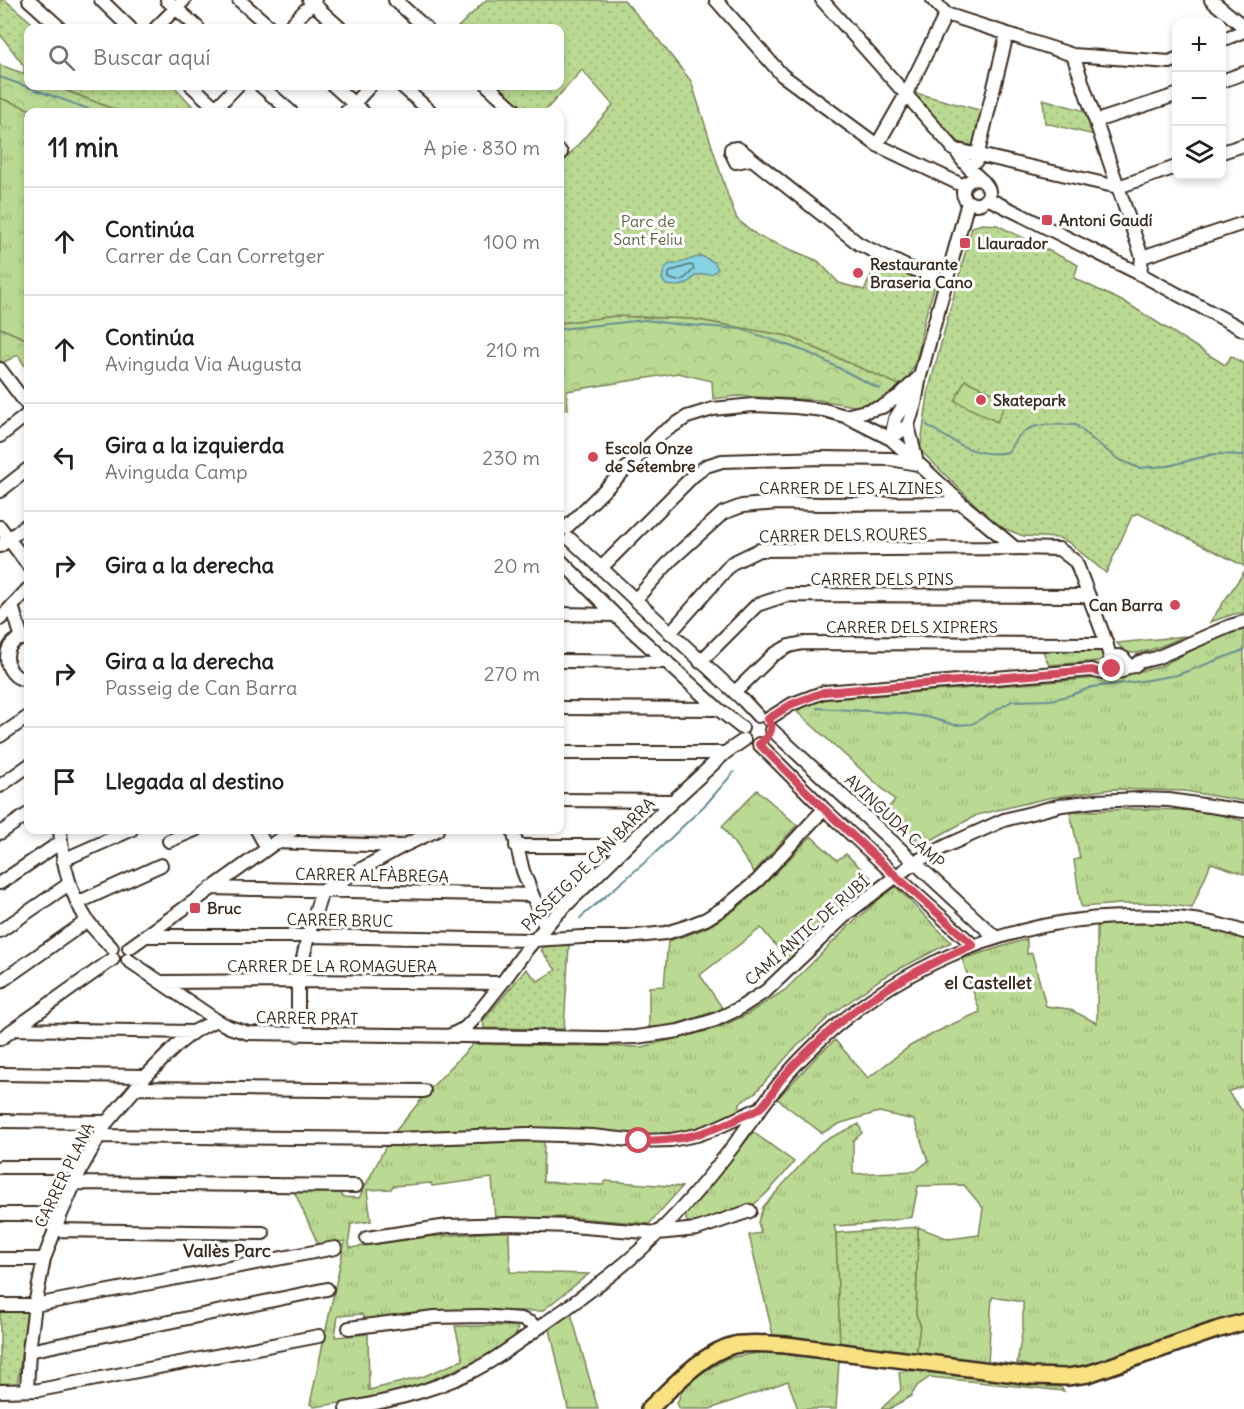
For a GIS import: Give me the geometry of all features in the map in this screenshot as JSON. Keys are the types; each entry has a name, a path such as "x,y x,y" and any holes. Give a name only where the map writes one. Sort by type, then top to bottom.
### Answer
{"main road":[{"path":"649,1409 707,1357 735,1345 786,1345 1031,1376 1067,1377 1082,1376 1244,1322"}],"street":[{"path":"29,0 56,24"},
{"path":"101,0 126,24"},
{"path":"167,0 181,5 195,24"},
{"path":"239,0 266,24"},
{"path":"395,0 419,24"},
{"path":"716,0 782,75 877,145 964,186"},
{"path":"822,0 973,173 983,181 989,190 987,198 978,204 968,202 963,194 964,186 971,180 983,181"},
{"path":"933,0 946,14 1073,55 1172,61"},
{"path":"1211,0 1244,28 1226,37"},
{"path":"292,24 312,1 336,24"},
{"path":"160,24 181,5"},
{"path":"877,145 905,96 946,14"},
{"path":"973,173 1007,34"},
{"path":"1073,55 1142,257 1140,274"},
{"path":"1226,79 1244,73"},
{"path":"196,90 217,108"},
{"path":"222,108 234,90"},
{"path":"266,90 286,108"},
{"path":"337,90 352,108"},
{"path":"355,108 367,90"},
{"path":"406,90 427,108"},
{"path":"492,90 513,108"},
{"path":"1096,121 1172,96"},
{"path":"1226,150 1244,145"},
{"path":"953,148 1118,187 1172,168"},
{"path":"751,159 859,244 907,267 946,281"},
{"path":"987,198 1140,274 1244,330"},
{"path":"891,439 908,425 915,404 920,376 968,202"},
{"path":"1142,257 1244,223"},
{"path":"1231,324 1244,320"},
{"path":"1,374 24,398"},
{"path":"845,416 882,407 899,396 920,376"},
{"path":"891,439 895,419 920,376"},
{"path":"564,549 567,547 565,530 662,433 687,417 713,410 753,405 824,410 845,416 891,439 1015,549"},
{"path":"0,436 24,417"},
{"path":"908,425 918,463"},
{"path":"601,568 693,476 706,466 722,460 891,459 918,463"},
{"path":"0,490 24,472"},
{"name":"CARRER DE LES ALZINES","path":"635,600 672,559 723,513 742,506 777,503 961,503"},
{"path":"0,527 4,542 24,561"},
{"path":"4,542 24,527"},
{"name":"AVINGUDA CAMP","path":"565,530 601,568 700,662 735,692 995,937"},
{"name":"CARRER DELS ROURES","path":"670,633 732,563 759,550 1059,549 1076,562 1107,644 1114,651 1116,663"},
{"path":"564,564 615,615 743,734 748,743 759,744 824,809 973,945"},
{"path":"0,619 24,594"},
{"name":"CARRER DELS PINS","path":"700,662 757,605 787,595 1089,596"},
{"path":"12,606 24,636"},
{"path":"564,614 615,615"},
{"path":"743,734 746,722 766,722 792,704 824,692 1092,670 1098,672 1116,663 1134,666 1139,662 1156,658 1244,622"},
{"path":"24,638 4,647 6,665 4,674 24,680"},
{"name":"CARRER DELS XIPRERS","path":"735,692 773,655 789,646 803,643 1107,644"},
{"path":"564,661 667,662"},
{"path":"564,708 718,710"},
{"path":"0,736 24,720"},
{"path":"759,744 770,735 766,722"},
{"name":"PASSEIG DE CAN BARRA","path":"436,1037 451,1035 465,1028 545,927 743,734"},
{"path":"564,753 725,753"},
{"path":"0,786 24,769"},
{"name":"CAMÍ ANTIC DE RUBÍ","path":"436,1037 636,1038 679,1031 724,1016 766,991 849,912 915,862 1004,820 1062,805 1139,799 1169,800 1244,811"},
{"path":"564,800 673,801"},
{"name":"CARRER BRUC","path":"146,936 535,940 627,937 666,933 706,918 728,905 758,880 824,809"},
{"path":"0,833 24,817"},
{"path":"63,860 122,834"},
{"path":"169,841 186,834"},
{"path":"261,834 271,845 401,846"},
{"path":"60,836 69,884 77,903 115,961 122,963 146,936 287,834"},
{"path":"298,1035 298,981 308,936 322,891 401,846 428,834"},
{"path":"514,834 523,871 545,927"},
{"path":"0,884 60,836"},
{"path":"516,846 626,846"},
{"path":"77,903 161,865"},
{"path":"0,931 69,884"},
{"name":"CARRER ALFÀBREGA","path":"211,888 532,895"},
{"path":"346,1409 396,1400 447,1382 488,1362 621,1267 658,1233 700,1188 780,1082 805,1054 839,1023 921,968 995,937 1083,919 1151,916 1188,918 1244,932"},
{"path":"0,982 87,921"},
{"path":"0,1039 112,954"},
{"name":"CARRER PRAT","path":"128,954 161,982 216,1020 248,1034 436,1037"},
{"name":"CARRER DE LA ROMAGUERA","path":"161,982 502,983"},
{"path":"477,1015 475,1022 477,1031 486,1037"},
{"name":"CARRER PLANA","path":"27,1390 29,1351 44,1259 60,1214 82,1167 107,1122 146,1076 177,1045 216,1020"},
{"path":"15,1029 194,1032"},
{"path":"0,1074 146,1076"},
{"path":"136,1088 424,1091"},
{"path":"100,1136 397,1139 527,1134 592,1136 639,1141 671,1140 714,1129 760,1108"},
{"path":"0,1121 107,1122"},
{"path":"0,1167 82,1167"},
{"path":"76,1183 356,1186"},
{"path":"367,1238 448,1226 507,1224 571,1226 658,1233 697,1229 750,1211"},
{"path":"0,1214 60,1214"},
{"path":"54,1230 263,1233"},
{"path":"0,1305 35,1305 335,1248"},
{"path":"0,1259 44,1259"},
{"path":"29,1351 327,1289"},
{"path":"349,1328 434,1317 482,1316 521,1318 537,1329"},
{"path":"0,1391 39,1390 319,1336"}],"green space":[{"path":"0,0 5,0 33,24 24,24 24,66 0,34"},
{"name":"Parc de Sant Feliu","path":"486,0 624,0 691,81 737,219 758,236 818,261 839,283 864,290 878,261 935,285 916,361 902,386 788,336 693,319 615,316 564,322 564,160 613,105 582,70 564,90 564,24 461,24"},
{"path":"0,65 24,74 24,90 65,90 111,108 26,108 0,98"},
{"path":"65,90 178,90 194,108 111,108"},
{"name":"Parc de Sant Feliu","path":"500,90 564,90 548,108 520,108"},
{"path":"910,93 983,111 974,146 960,143"},
{"path":"0,98 26,108 24,108 24,338 0,328"},
{"path":"1043,99 1085,111 1094,135 1045,123"},
{"path":"982,224 997,225 1078,265 1074,278 1128,304 1225,365 1231,356 1244,364 1244,566 1138,513 1132,516 1106,573 1068,542 1059,538 1023,536 1001,527 991,520 920,450 929,389 972,227"},
{"path":"615,316 693,319 788,336 902,386 882,402 854,406 819,400 737,396 713,399 712,381 678,373 567,391 568,409 564,410 564,322"},
{"path":"0,328 24,338 24,365 18,355 2,363 0,360"},
{"name":"Skatepark","path":"965,380 1007,400 997,422 955,401"},
{"path":"1244,572 1244,613 1210,622"},
{"path":"1244,630 1244,801 1185,791 1113,789 1048,798 977,815 922,845 887,809 895,800 796,711 820,700 1112,677 1159,667 1226,633"},
{"path":"1186,636 1157,648 1134,653 1123,650 1117,643"},
{"path":"1041,647 1104,650 1104,658 1099,661 1049,665"},
{"path":"757,790 797,825 754,872 722,826"},
{"path":"1129,809 1201,812 1244,821 1244,874 1211,863 1192,908 1158,903 1081,907 1074,860 1080,858 1070,812"},
{"path":"811,836 837,860 846,854 871,878 789,962 761,928 700,975 723,1009 667,1027 649,1027 649,987 664,986 668,941 703,929 733,911 761,888"},
{"path":"896,887 951,942 882,978 830,1016 791,1052 756,1092 740,1103 739,1111 693,1130 663,1135 515,1129 394,1133 429,1090 473,1044 642,1047 718,1028 744,1016 785,990 849,926"},
{"path":"1149,922 1210,928 1244,939 1244,1086 1228,1092 1244,1113 1244,1189 1242,1190 1244,1315 1083,1369 1045,1370 1017,1363 1023,1327 1023,1302 992,1297 988,1363 916,1355 920,1324 916,1315 918,1227 949,1239 979,1235 983,1208 964,1185 918,1186 912,1217 868,1224 834,1226 840,1344 773,1335 749,1235 761,1233 758,1222 762,1208 821,1142 859,1124 862,1133 853,1141 853,1174 916,1171 928,1161 914,1120 879,1112 841,1123 822,1133 777,1099 835,1040 868,1078 910,1046 980,1012 962,959 1027,939 1027,954 1032,953 1046,1006 1069,1009 1097,1023 1097,925"},
{"path":"546,944 569,945 564,1029 484,1028 483,1021 526,969 538,981 556,970 541,950"},
{"path":"753,1132 794,1162 756,1203 722,1218 691,1224 686,1220 686,1214"},
{"path":"544,1141 543,1182 603,1185 606,1181 682,1187 649,1224 565,1217 495,1219 492,1178 432,1186 431,1183 367,1190 371,1221 351,1224 350,1248 426,1237 509,1231 510,1272 589,1274 542,1311 477,1311 365,1320 362,1314 338,1316 335,1337 368,1334 369,1390 422,1377 463,1360 455,1326 518,1326 516,1336 483,1358 419,1385 380,1397 314,1407 310,1404 345,1241 318,1244 294,1191 340,1192 343,1197 359,1198 386,1146"},
{"path":"918,1227 916,1315 920,1324 916,1355 840,1344 836,1233"},
{"path":"0,1312 27,1312 17,1387 0,1385"},
{"path":"571,1313 598,1409 568,1409 550,1329"},
{"path":"764,1352 839,1361 836,1409 798,1409 788,1381 710,1409 680,1409 677,1404 683,1387 705,1371 727,1358"},
{"path":"921,1370 1060,1387 1064,1391 930,1377 917,1386 911,1396 889,1409 881,1409 901,1390 899,1372"}],"water":[{"path":"701,256 714,262 718,269 711,274 696,275 683,285 666,285 662,279 664,270 669,264"}],"waterway":[{"path":"0,77 24,86"},
{"path":"36,90 85,108"},
{"path":"564,329 645,320 741,329 807,352 880,389"},
{"path":"927,425 965,447 997,454 1008,452 1017,438 1031,428 1046,425 1076,425 1118,459 1139,468 1168,466 1214,454 1244,455"},
{"path":"817,708 899,713 927,717 955,725 972,724 1012,701 1051,700 1092,687 1177,675 1244,650"},
{"path":"580,918 651,857 707,803 734,772"}],"place":[{"name":"Antoni Gaudí","path":"1047,220"},
{"name":"Llaurador","path":"965,243"},
{"name":"Restaurante Braseria Cano","path":"858,273"},
{"name":"Skatepark","path":"981,400"},
{"name":"Escola Onze de Setembre","path":"593,457"},
{"name":"Can Barra","path":"1175,605"},
{"name":"Bruc","path":"195,908"}],"district":[{"name":"el Castellet","path":"988,983"},
{"name":"Vallès Parc","path":"227,1251"}],"route":[{"path":"639,1141 671,1140 697,1135 760,1108 805,1054 839,1023 921,968 973,945 824,809 759,744 770,735 772,730 768,719 792,704 824,692 1092,670 1114,671 1112,669"}]}
